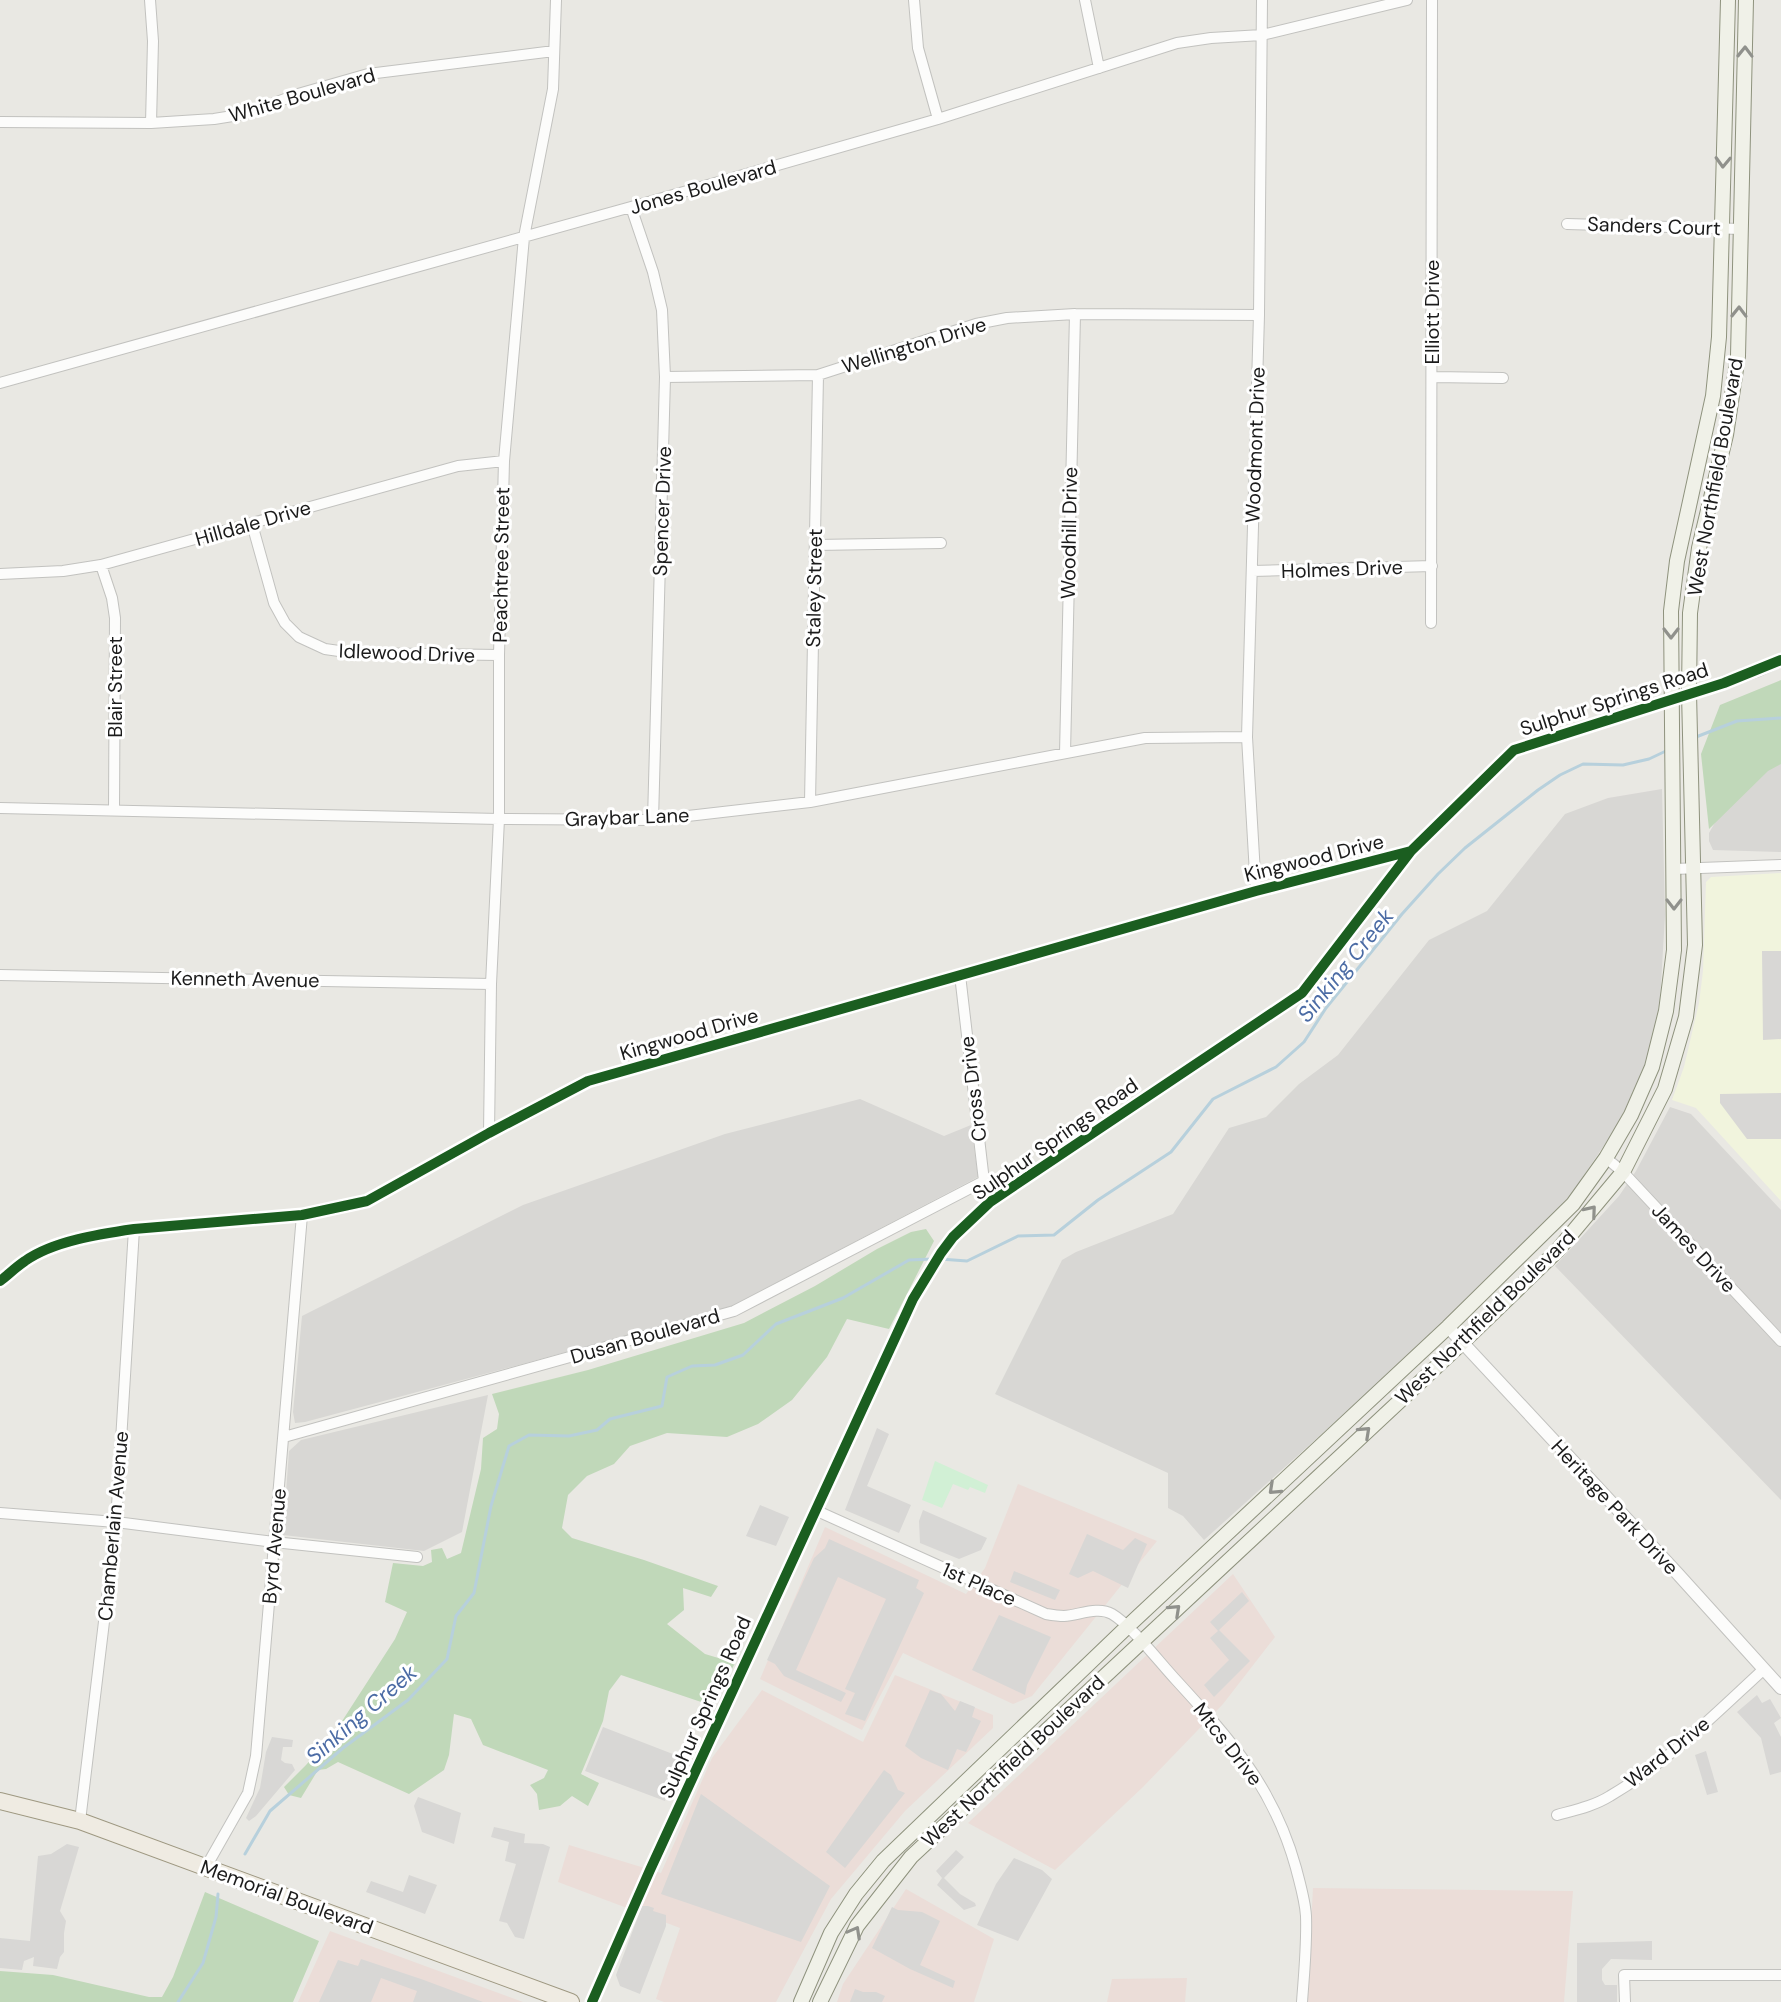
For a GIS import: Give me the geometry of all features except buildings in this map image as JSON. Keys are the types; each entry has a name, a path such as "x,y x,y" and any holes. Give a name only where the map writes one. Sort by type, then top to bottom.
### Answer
{"main road":[{"name":"West Northfield Boulevard","path":"801,2002 831,1933 856,1894 883,1861 1127,1627 1448,1327 1573,1204 1606,1158 1631,1115 1652,1067 1666,1011 1674,950 1671,611 1677,561 1713,396 1719,337 1728,0"},
{"name":"West Northfield Boulevard","path":"820,2002 857,1926 911,1857 1557,1251 1623,1172 1665,1089 1686,1017 1695,945 1690,613 1699,548 1726,435 1738,356 1746,0"},
{"path":"1372,1396 1387,1412"},
{"name":"Memorial Boulevard","path":"0,1801 80,1821 571,2002"}],"street":[{"path":"150,0 153,41 151,123"},
{"name":"Peachtree Street","path":"489,1133 491,984 499,819 504,461 524,237 553,89 556,0"},
{"path":"914,0 918,48 938,119"},
{"path":"1085,0 1099,68"},
{"name":"Woodmont Drive","path":"1256,891 1247,737 1259,315 1262,0"},
{"name":"Jones Boulevard","path":"0,383 938,119 1177,43 1262,35 1407,0"},
{"name":"Elliott Drive","path":"1431,623 1432,0"},
{"name":"White Boulevard","path":"0,122 151,123 214,119 245,114 298,94 368,74 554,51"},
{"name":"Spencer Drive","path":"631,207 662,310 665,377 653,820"},
{"name":"Sanders Court","path":"1567,224 1741,229"},
{"name":"Wellington Drive","path":"665,377 818,375 976,324 1007,318 1075,314 1259,315"},
{"name":"Woodhill Drive","path":"1065,753 1075,314"},
{"name":"Staley Street","path":"810,802 818,375"},
{"path":"1432,377 1503,378"},
{"name":"Hilldale Drive","path":"0,574 63,571 101,565 458,466 504,461"},
{"name":"Idlewood Drive","path":"252,524 274,603 285,623 299,637 325,649 353,653 499,655"},
{"path":"815,545 941,543"},
{"name":"Blair Street","path":"101,565 115,618 114,811"},
{"name":"Holmes Drive","path":"1252,571 1432,566"},
{"name":"Sulphur Springs Road","path":"592,2002 913,1299 953,1237 990,1202 1302,993 1411,851 1514,750 1671,701 1781,660"},
{"name":"Graybar Lane","path":"0,808 653,820 810,802 1145,738 1247,737"},
{"name":"Kingwood Drive","path":"0,1281 46,1250 85,1238 134,1229 302,1215 367,1201 588,1081 1256,891 1411,851"},
{"path":"1674,869 1781,865"},
{"name":"Kenneth Avenue","path":"0,975 491,984"},
{"name":"Cross Drive","path":"960,975 984,1181 990,1202"},
{"name":"James Drive","path":"1606,1158 1623,1172 1781,1341"},
{"name":"Dusan Boulevard","path":"284,1437 734,1311 984,1181"},
{"name":"Byrd Avenue","path":"206,1867 248,1793 256,1756 302,1215"},
{"name":"Chamberlain Avenue","path":"80,1821 116,1522 134,1229"},
{"name":"Heritage Park Drive","path":"1448,1327 1781,1688"},
{"name":"1st Place","path":"815,1510 1046,1614 1110,1613 1141,1642"},
{"path":"0,1513 116,1522 417,1557"},
{"name":"Mtcs Drive","path":"1141,1642 1238,1750 1265,1791 1287,1836 1306,1915 1302,2002"},
{"name":"Ward Drive","path":"1557,1815 1609,1797 1647,1771 1677,1749 1764,1669"},
{"path":"1625,2002 1624,1975 1781,1975"}],"shaded area":[{"path":"1781,680 1781,764 1768,771 1709,829 1701,754 1720,705"},
{"path":"1781,751 1781,852 1713,850 1709,833 1736,786"},
{"path":"1662,789 1665,915 1660,1002 1647,1060 1619,1123 1572,1193 1527,1244 1344,1414 1204,1540 1183,1516 1168,1508 1168,1473 995,1394 1062,1260 1173,1214 1229,1128 1266,1117 1299,1084 1338,1055 1429,940 1487,911 1565,814 1608,798"},
{"path":"1781,873 1781,1201 1696,1108 1672,1100 1684,1067 1699,1003 1706,882 1711,877"},
{"path":"1762,951 1781,951 1781,1039 1763,1040"},
{"path":"1781,1093 1781,1139 1747,1139 1720,1103 1720,1094"},
{"path":"860,1099 944,1136 971,1125 978,1177 732,1306 295,1423 293,1412 302,1316 523,1205 725,1134"},
{"path":"1670,1107 1691,1114 1781,1210 1781,1500 1555,1266 1619,1196"},
{"path":"926,1229 934,1241 889,1329 847,1319 827,1357 792,1400 758,1424 727,1437 667,1433 630,1446 614,1464 587,1476 568,1495 562,1528 572,1538 718,1586 711,1597 683,1588 684,1610 667,1624 705,1654 735,1663 713,1706 621,1675 609,1691 603,1721 581,1774 599,1783 588,1806 572,1796 560,1806 539,1810 537,1794 530,1785 544,1778 548,1770 483,1745 471,1719 454,1714 444,1770 409,1794 338,1762 318,1770 301,1798 289,1795 284,1787 335,1732 395,1639 407,1612 385,1602 393,1563 423,1566 432,1562 431,1550 442,1548 447,1559 461,1553 481,1469 483,1438 497,1429 499,1414 492,1394 588,1370 744,1323 877,1249 911,1232"},
{"path":"488,1395 462,1532 424,1551 283,1535 289,1451 301,1440"},
{"path":"877,1428 889,1434 867,1486 911,1505 899,1533 845,1510"},
{"path":"935,1461 988,1485 985,1493 953,1484 942,1508 922,1500"},
{"path":"1018,1484 1157,1541 1032,1696 1013,1704 903,1653 862,1730 760,1679 825,1527 966,1594 985,1568"},
{"path":"760,1505 789,1517 776,1546 746,1536"},
{"path":"923,1510 987,1538 981,1550 959,1559 920,1543 919,1521"},
{"path":"1087,1534 1123,1550 1135,1538 1147,1544 1128,1588 1093,1571 1078,1578 1069,1574"},
{"path":"829,1539 919,1580 916,1588 924,1593 865,1721 845,1714 855,1693 845,1689 886,1599 838,1577 796,1670 846,1693 841,1702 784,1676 775,1664 767,1660 814,1558 825,1548"},
{"path":"1014,1571 1060,1590 1055,1600 1010,1582"},
{"path":"1233,1574 1275,1637 1223,1704 1143,1787 1055,1870 968,1823"},
{"path":"1242,1592 1249,1601 1219,1630 1250,1661 1214,1697 1204,1685 1229,1660 1210,1638 1218,1631 1210,1622"},
{"path":"999,1615 1051,1637 1025,1695 972,1670"},
{"path":"895,1675 993,1715 993,1728 905,1811 831,1899 776,2002 664,2002 656,1999 680,1928 558,1882 569,1845 661,1873 712,1758 762,1690 863,1742"},
{"path":"930,1690 941,1694 955,1711 960,1701 975,1707 972,1717 981,1721 966,1752 957,1749 948,1770 921,1758 905,1746"},
{"path":"1757,1695 1762,1703 1770,1699 1781,1718 1774,1723 1781,1737 1781,1772 1770,1775 1761,1738 1737,1712"},
{"path":"603,1727 678,1756 665,1801 585,1771"},
{"path":"272,1737 293,1740 292,1747 283,1747 281,1760 292,1764 295,1770 249,1821 246,1818 260,1788 266,1752"},
{"path":"1706,1751 1718,1792 1707,1795 1695,1755"},
{"path":"884,1770 891,1775 898,1790 905,1793 845,1868 826,1852"},
{"path":"701,1794 830,1886 801,1942 661,1894"},
{"path":"418,1797 461,1813 454,1844 422,1832 414,1806"},
{"path":"494,1827 525,1834 524,1843 550,1847 524,1939 515,1937 507,1923 499,1921 516,1864 505,1861 509,1842 491,1837"},
{"path":"67,1844 79,1847 60,1911 66,1921 64,1952 57,1969 33,1966 34,1957 24,1961 22,1970 0,1968 0,1938 30,1941 38,1856 51,1854"},
{"path":"956,1850 964,1857 944,1878 960,1894 975,1903 976,1906 964,1910 937,1885 942,1878 936,1871"},
{"path":"1014,1858 1042,1870 1052,1879 1018,1941 977,1925 996,1884"},
{"path":"409,1875 437,1885 425,1914 366,1892 371,1881 403,1892"},
{"path":"1313,1888 1573,1891 1564,2002 1307,2002"},
{"path":"906,1889 994,1939 974,2002 837,2002 843,1984"},
{"path":"205,1892 319,1941 293,2002 0,2002 0,1971 53,1975 149,1997 162,1997 173,1977"},
{"path":"642,1906 666,1915 666,1926 640,1994 620,1986 616,1975"},
{"path":"892,1907 922,1912 940,1921 920,1965 955,1981 953,1988 872,1948"},
{"path":"330,1931 523,2002 298,2002"},
{"path":"1652,1941 1652,1960 1611,1959 1602,1969 1605,1985 1617,1985 1617,2002 1577,2002 1577,1943"},
{"path":"361,1959 483,2002 413,2002 417,1991 381,1978 371,2002 319,2002 338,1960 358,1966"},
{"path":"1187,1978 1185,2002 1107,2002 1112,1979"},
{"path":"855,1989 885,1996 882,2002 850,2002"}],"waterway":[{"name":"Sinking Creek","path":"1696,737 1737,721 1781,718"},
{"name":"Sinking Creek","path":"940,1259 967,1261 1018,1236 1054,1235 1098,1200 1171,1152 1213,1099 1276,1067 1304,1042 1326,1008 1438,874 1465,848 1538,790 1583,764 1623,765 1649,759 1668,750"},
{"name":"Sinking Creek","path":"245,1854 270,1811 343,1748 408,1700 447,1659 456,1616 474,1593 491,1506 509,1446 529,1435 569,1436 597,1430 610,1419 662,1406 667,1377 692,1366 715,1365 743,1355 776,1324 843,1298 909,1260 932,1259"},
{"path":"178,2002 203,1963 216,1917 218,1894"}],"cycle path":[{"path":"592,2002 913,1299 953,1237 990,1202 1302,993 1411,851 1514,750 1724,683 1781,660"},
{"path":"0,1281 36,1254 92,1236 134,1229 302,1215 367,1201 588,1081 1256,891 1411,851"}]}
